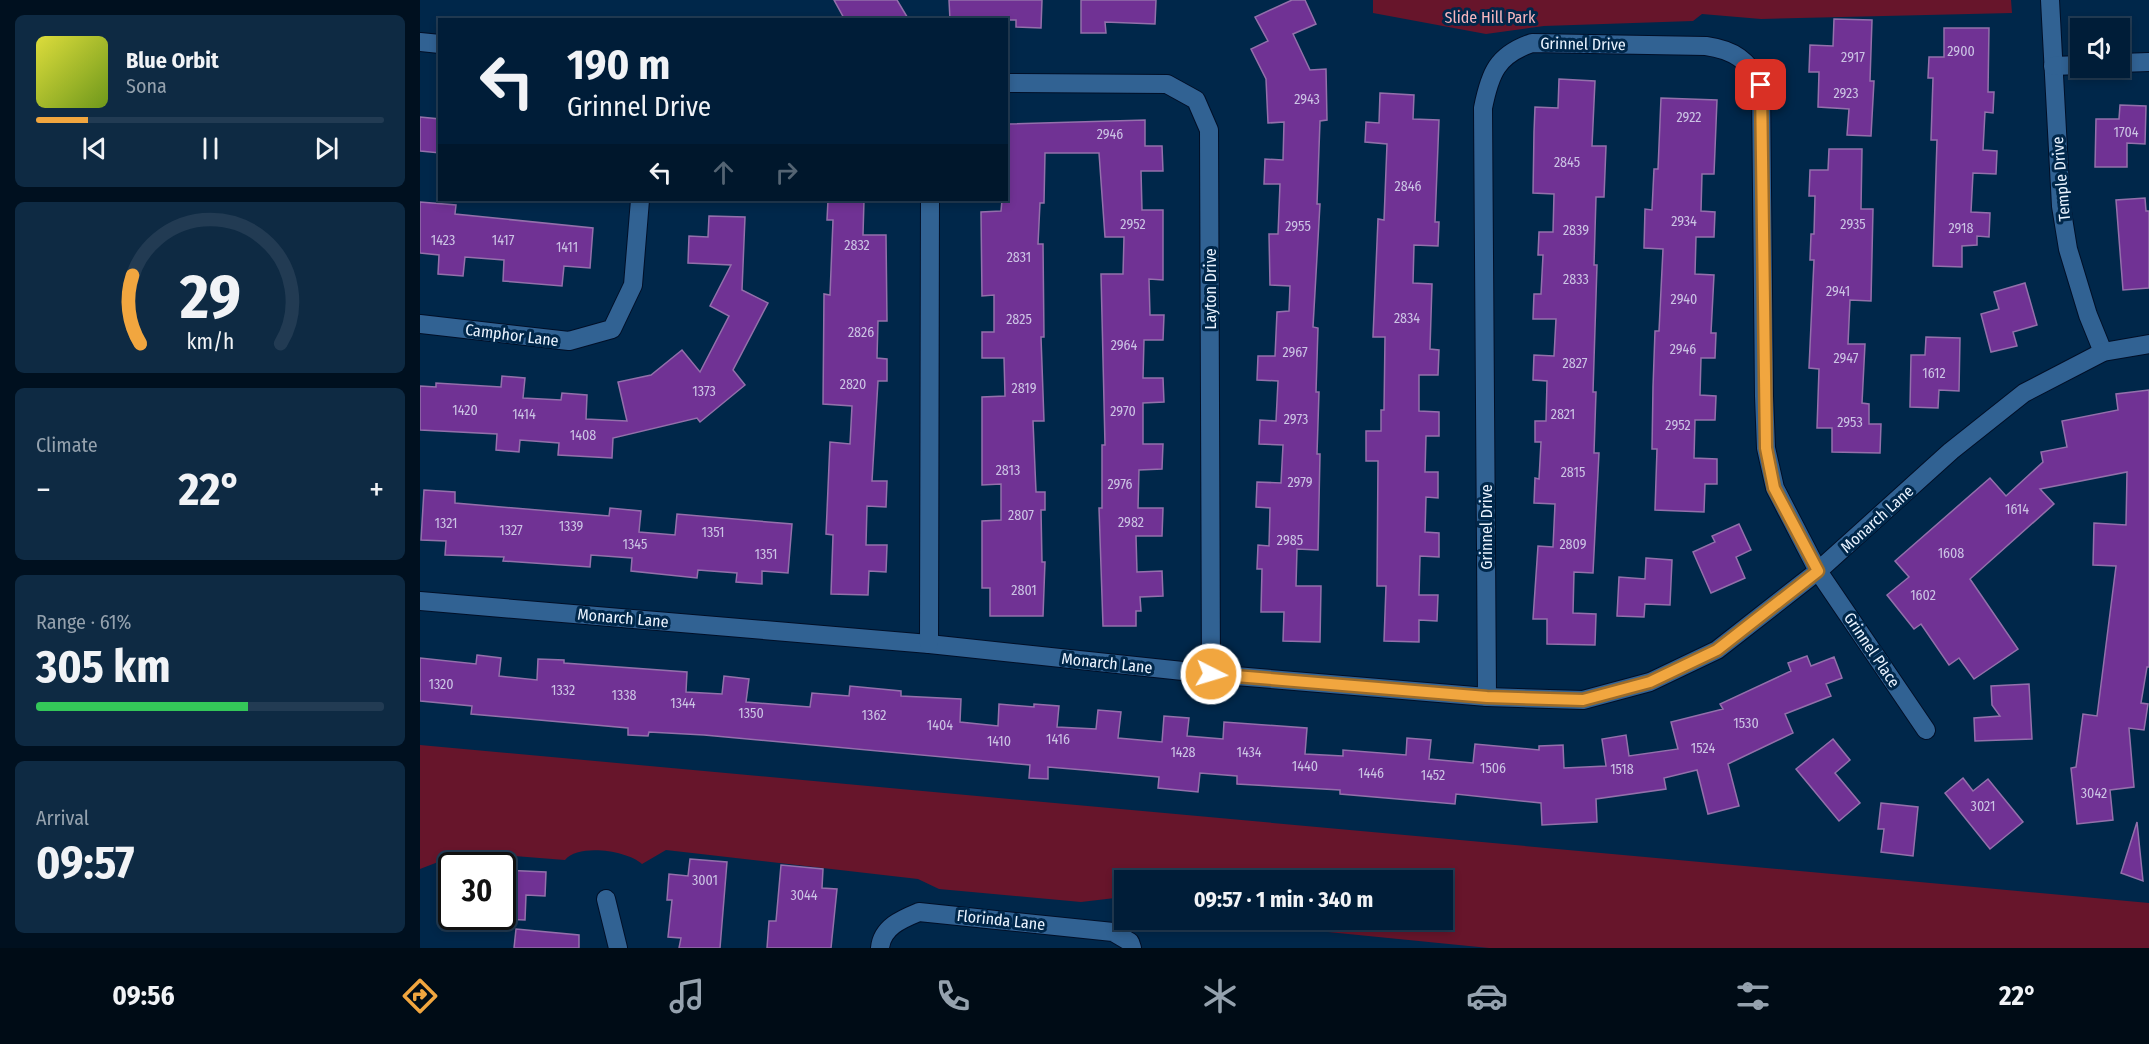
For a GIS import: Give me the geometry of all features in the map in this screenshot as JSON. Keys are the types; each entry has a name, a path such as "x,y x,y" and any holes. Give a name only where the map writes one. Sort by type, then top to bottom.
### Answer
{"street":[{"name":"Temple Drive","path":"2050,0 2061,206 2068,249 2088,315 2103,352"},
{"path":"420,42 438,44"},
{"name":"Grinnel Drive","path":"1487,697 1483,108 1487,86 1496,66 1512,50 1532,43 1706,46 1739,55 1752,68 1761,85 1766,448 1774,488 1818,571"},
{"path":"2130,63 2149,62"},
{"path":"2053,66 2070,65"},
{"name":"Layton Drive","path":"1008,83 1020,81 1167,84 1196,100 1209,130 1211,674"},
{"name":"Camphor Lane","path":"420,324 569,341 612,329 633,285 640,201"},
{"path":"929,644 930,201"},
{"name":"Monarch Lane","path":"420,601 929,644 1211,674 1487,697 1583,700 1650,682 1717,650 1818,571 1951,451 2024,393 2103,352 2149,344"},
{"name":"Grinnel Place","path":"1818,571 1926,730"},
{"path":"606,899 618,948"},
{"name":"Florinda Lane","path":"880,948 881,939 897,922 919,912 1113,932 1130,942 1132,948"}],"green space":[{"name":"Slide Hill Park","path":"1373,0 2011,0 2012,13 1761,19 1702,14 1693,21 1544,26 1486,34 1373,13"},
{"path":"420,745 2149,903 2149,948 1489,948 1308,930 1453,930 1453,870 1114,870 1114,898 1081,902 939,889 918,879 666,850 642,864 626,856 592,850 572,855 565,860 516,856 516,852 438,852 438,862 420,869"}],"building":[{"path":"834,0 897,0 908,18 844,18"},
{"path":"949,0 1042,0 1041,28 1016,27 1016,20 1008,20 1008,18 950,18"},
{"path":"1081,0 1156,0 1155,24 1105,22 1106,33 1081,33"},
{"path":"1292,0 1305,0 1316,24 1293,34 1310,70 1326,69 1327,120 1320,121 1317,204 1320,204 1313,327 1318,328 1316,392 1319,392 1317,454 1320,454 1318,550 1297,549 1296,586 1321,586 1320,642 1283,641 1284,612 1261,612 1262,569 1257,569 1258,545 1269,546 1270,508 1256,507 1257,482 1281,483 1283,445 1259,444 1260,420 1276,421 1278,381 1257,380 1258,356 1275,356 1277,312 1289,311 1290,286 1270,285 1269,234 1278,234 1280,184 1264,184 1265,159 1283,160 1284,122 1268,123 1266,79 1251,49 1268,41 1255,17"},
{"path":"1834,19 1872,20 1870,81 1874,81 1871,136 1847,135 1849,109 1818,107 1819,72 1809,72 1810,45 1833,46"},
{"path":"1944,28 1989,28 1988,92 1994,92 1993,113 1985,112 1983,150 1997,151 1996,174 1973,173 1971,212 1990,213 1989,237 1977,236 1977,245 1962,246 1962,267 1933,266 1937,140 1931,140 1933,78 1928,78 1929,57 1944,57"},
{"path":"1559,79 1595,81 1592,146 1606,146 1604,197 1596,197 1594,265 1597,265 1593,392 1596,392 1594,453 1599,453 1593,573 1574,572 1573,613 1596,614 1595,645 1547,644 1547,619 1533,619 1538,546 1553,547 1555,504 1534,503 1535,478 1539,479 1541,442 1535,442 1535,421 1546,421 1547,381 1533,380 1534,355 1554,356 1556,319 1533,319 1534,294 1541,294 1543,255 1538,255 1539,232 1553,232 1554,194 1533,193 1535,107 1558,108"},
{"path":"1380,93 1414,95 1413,119 1439,120 1435,222 1439,222 1438,246 1414,245 1413,283 1432,284 1430,349 1439,350 1438,375 1419,375 1419,411 1439,412 1439,436 1426,436 1425,472 1438,472 1438,498 1426,497 1425,532 1439,533 1439,557 1420,556 1419,595 1438,595 1437,621 1419,620 1419,642 1384,641 1386,586 1377,586 1378,461 1366,461 1366,431 1381,431 1381,410 1384,410 1385,337 1373,337 1378,219 1384,220 1387,144 1365,142 1366,122 1379,123"},
{"path":"1661,98 1717,100 1714,174 1702,174 1701,211 1715,212 1714,237 1696,237 1695,274 1714,275 1711,333 1716,333 1715,358 1701,358 1700,395 1716,396 1715,420 1695,420 1694,458 1717,459 1717,484 1705,484 1704,512 1655,510 1657,449 1652,449 1653,387 1655,331 1659,331 1663,249 1644,248 1645,209 1652,210 1654,169 1658,169"},
{"path":"2120,105 2146,106 2145,144 2127,143 2127,167 2095,167 2096,119 2119,119"},
{"path":"420,117 438,119 438,153 420,151"},
{"path":"1145,120 1145,146 1162,146 1163,171 1141,171 1142,210 1163,210 1163,280 1149,279 1150,315 1164,315 1163,340 1144,340 1143,378 1163,378 1164,402 1143,403 1143,444 1163,444 1162,469 1139,470 1138,508 1163,508 1162,536 1136,536 1137,572 1162,571 1163,596 1140,597 1141,611 1136,611 1136,626 1103,626 1099,508 1102,508 1102,445 1105,445 1101,274 1123,274 1124,237 1105,237 1099,153 1045,153 1044,203 1040,203 1038,244 1043,244 1044,337 1041,337 1044,421 1033,421 1036,492 1045,492 1045,510 1041,510 1042,562 1045,562 1043,616 990,616 990,588 982,588 982,521 1001,520 1001,484 982,485 982,397 1005,396 1004,358 982,358 982,332 994,332 994,295 982,296 981,212 1001,211 1002,201 1008,201 1008,124"},
{"path":"1829,149 1862,149 1861,209 1873,209 1871,301 1850,300 1848,344 1865,344 1862,403 1869,404 1869,424 1881,424 1880,453 1832,452 1832,428 1817,428 1819,369 1809,368 1814,260 1810,260 1811,234 1814,234 1815,196 1809,196 1810,170 1828,170"},
{"path":"2145,198 2146,211 2149,211 2149,288 2123,290 2116,200"},
{"path":"828,201 864,201 863,235 886,235 887,321 878,321 877,358 887,359 887,381 878,381 872,481 887,481 886,507 867,506 866,545 887,545 886,572 869,571 868,595 831,594 833,535 826,534 830,442 850,444 852,406 823,404 824,294 830,295 833,220 827,220"},
{"path":"420,202 456,205 455,214 593,228 590,268 564,266 562,286 503,281 504,260 465,257 463,276 438,274 439,255 420,253"},
{"path":"709,216 745,217 742,290 768,303 733,370 745,385 700,422 697,418 613,438 612,458 558,455 559,443 520,440 519,452 496,450 497,434 420,430 420,386 436,387 436,383 501,387 502,376 525,378 523,398 561,400 562,393 587,395 586,419 627,421 618,382 651,375 682,350 700,372 729,316 710,306 731,265 688,263 689,236 708,237"},
{"path":"2025,283 2037,325 2013,332 2017,346 1991,352 1981,314 1999,309 1994,292"},
{"path":"1926,337 1960,338 1959,391 1939,390 1938,408 1910,407 1911,355 1925,355"},
{"path":"2149,390 2149,667 2147,667 2141,703 2148,704 2144,730 2129,728 2134,787 2110,790 2113,820 2077,824 2071,768 2076,767 2083,714 2097,716 2116,566 2093,565 2094,523 2126,525 2127,472 2040,489 2054,504 1970,579 2018,649 1974,679 1959,658 1949,665 1921,624 1914,629 1887,595 1909,577 1895,561 1990,478 2006,496 2043,462 2041,452 2067,447 2062,421 2118,410 2116,394"},
{"path":"424,490 455,492 455,503 609,516 610,508 641,511 639,532 675,535 677,514 792,524 788,573 762,571 762,584 736,582 737,573 698,570 697,578 631,571 632,558 591,555 590,567 503,561 504,557 445,555 446,541 421,540"},
{"path":"1739,524 1751,550 1736,557 1745,578 1711,593 1693,552 1715,542 1712,536"},
{"path":"1646,558 1672,560 1670,605 1645,604 1644,617 1617,616 1619,577 1645,579"},
{"path":"477,655 501,658 499,676 537,680 538,659 687,672 686,692 722,694 724,676 749,679 746,702 810,707 812,693 849,696 850,686 901,691 901,696 961,699 960,722 998,726 999,704 1034,707 1034,704 1059,706 1057,727 1096,729 1098,710 1121,712 1118,738 1162,742 1164,716 1189,718 1187,736 1223,739 1224,722 1307,728 1305,754 1343,756 1343,750 1406,755 1407,738 1431,740 1429,759 1473,763 1475,744 1539,750 1539,746 1563,745 1564,768 1606,766 1602,739 1626,735 1629,756 1678,749 1671,722 1723,709 1720,704 1791,671 1788,663 1807,656 1811,666 1834,657 1842,678 1826,684 1831,696 1785,714 1793,733 1728,764 1739,806 1708,814 1697,770 1664,778 1666,789 1596,799 1597,822 1542,825 1541,803 1456,794 1455,804 1340,794 1340,790 1237,784 1237,776 1200,773 1198,792 1158,788 1159,777 1048,767 1048,779 1029,778 1030,765 704,735 649,732 648,736 628,735 628,728 471,714 472,706 420,701 420,658 476,664"},
{"path":"2029,684 2032,739 1975,741 1974,718 2000,716 1992,705 1991,686"},
{"path":"1833,739 1850,760 1835,773 1860,803 1839,821 1796,769"},
{"path":"1963,778 1973,791 1988,779 2023,822 1990,849 1945,793"},
{"path":"1881,803 1918,807 1913,856 1881,852 1884,829 1878,829"},
{"path":"2137,822 2143,881 2121,873"},
{"path":"690,859 727,862 720,948 679,948 681,938 668,937 672,900 667,900 669,874 688,876"},
{"path":"781,865 823,869 822,888 837,889 831,948 767,948 769,921 776,921"},
{"path":"516,871 546,872 545,896 526,895 525,920 516,920"},
{"path":"516,929 579,935 579,948 514,948"}],"route":[{"path":"1211,674 1487,697 1583,700 1650,682 1717,650 1818,571 1774,488 1766,448 1761,85"}]}
